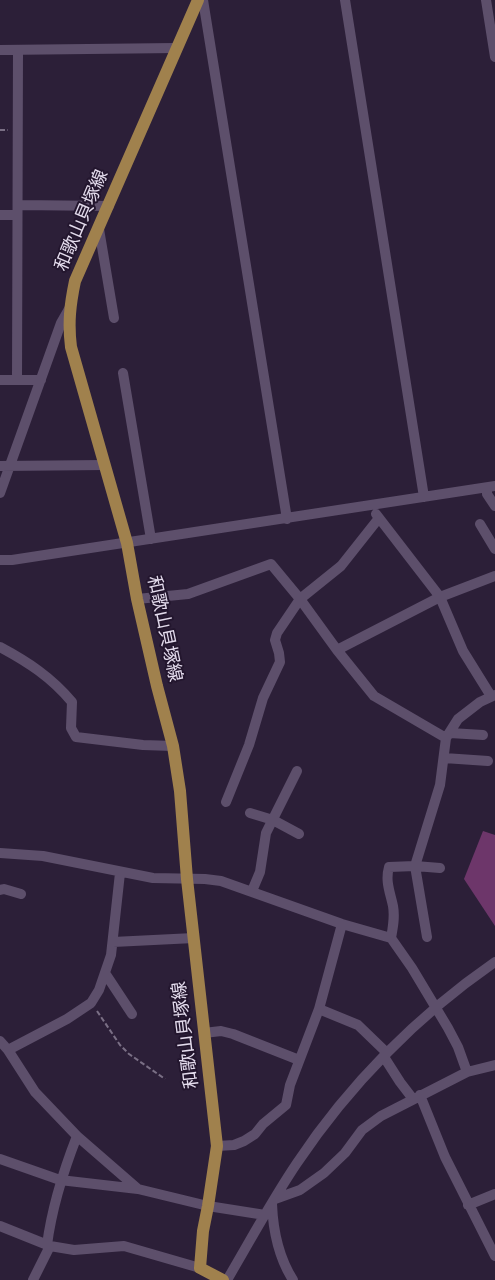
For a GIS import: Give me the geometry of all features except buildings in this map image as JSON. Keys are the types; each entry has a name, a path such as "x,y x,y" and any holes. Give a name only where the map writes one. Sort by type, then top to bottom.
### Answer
{"main road":[{"name":"和歌山貝塚線","path":"198,0 75,281 69,309 71,347 127,544 137,599 173,746 180,791 187,879 217,1146 203,1230 200,1268"},
{"path":"200,1268 223,1280"}],"street":[{"path":"204,0 286,518"},
{"path":"345,0 424,497"},
{"path":"486,0 495,58"},
{"path":"0,50 176,48"},
{"path":"17,380 18,50"},
{"path":"0,215 17,210 108,206"},
{"path":"99,229 114,318"},
{"path":"0,493 5,466 41,380 61,323 69,309"},
{"path":"123,372 151,539"},
{"path":"0,380 41,380"},
{"path":"5,466 104,465"},
{"path":"0,560 127,544 491,487"},
{"path":"491,487 488,494 495,506"},
{"path":"369,506 440,598 463,650 493,695 458,719 448,735 440,785 415,866 427,937"},
{"path":"226,802 248,745 263,698 280,662 275,640 277,633 300,599 341,566 379,518"},
{"path":"480,524 495,549"},
{"path":"137,599 188,594 271,564 374,696 448,735 483,735"},
{"path":"337,650 440,598 495,576"},
{"path":"0,647 46,675 72,702 71,728 76,737 143,745 173,746"},
{"path":"444,758 488,761"},
{"path":"252,891 260,872 266,833 296,771"},
{"path":"250,813 273,820 300,834"},
{"path":"0,853 43,856 120,873 153,878 221,881 342,924 391,938 412,968 452,1034 467,1072"},
{"path":"391,938 394,924 393,908 386,876 389,867 415,866 440,868"},
{"path":"8,1050 67,1019 91,1003 99,990 111,955 120,873"},
{"path":"0,890 4,889 21,894"},
{"path":"217,1146 244,1141 255,1134 263,1124 286,1105 290,1085 319,1009 342,924"},
{"path":"112,942 194,938"},
{"path":"227,1280 296,1163 353,1090 386,1055 444,1000 495,962"},
{"path":"105,973 132,1014"},
{"path":"319,1009 358,1025 386,1055 400,1082 417,1097 444,1157 495,1256"},
{"path":"204,1033 221,1031 233,1034 300,1060"},
{"path":"0,1041 8,1050 35,1092 77,1136 138,1189"},
{"path":"273,1201 300,1190 324,1173 345,1153 362,1130 381,1116 467,1072 495,1065"},
{"path":"33,1280 48,1245 50,1221 60,1180 77,1136"},
{"path":"0,1159 60,1180 138,1189 208,1206 265,1215"},
{"path":"468,1205 495,1194"},
{"path":"273,1201 273,1221 286,1268 293,1280"},
{"path":"0,1226 48,1245 74,1250 124,1246 200,1268"}],"path":[{"path":"91,1003 120,1045 129,1054 165,1079"}]}
